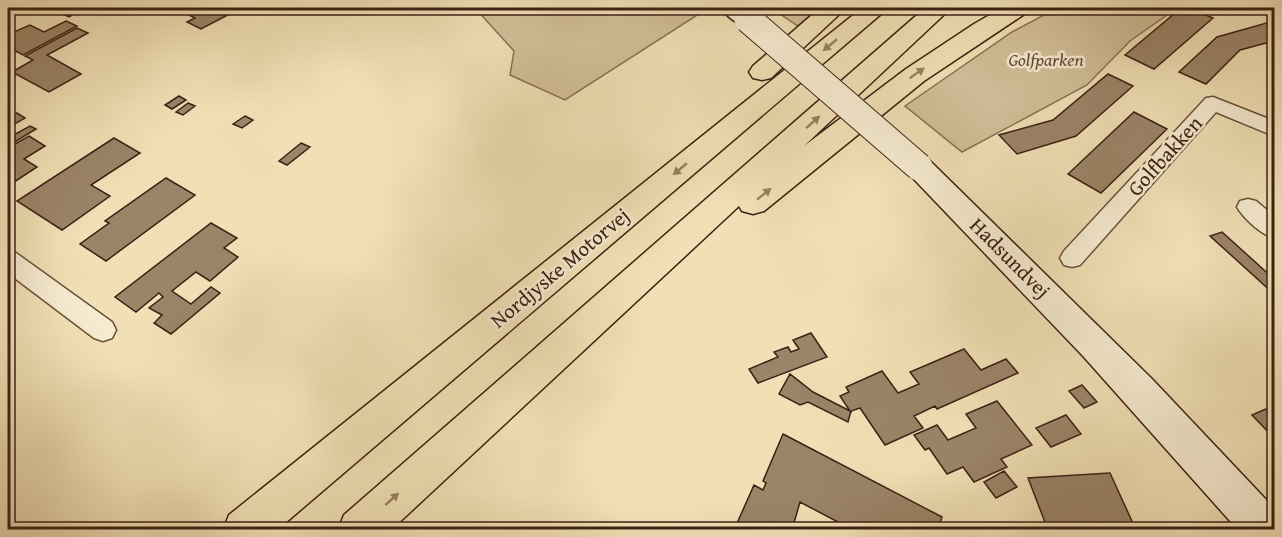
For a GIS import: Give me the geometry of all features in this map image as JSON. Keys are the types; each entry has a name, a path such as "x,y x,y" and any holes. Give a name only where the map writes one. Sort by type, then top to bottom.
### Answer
{"highway":[{"path":"220,530 545,251 751,82 834,8"},
{"name":"Nordjyske Motorvej","path":"244,530 876,8"},
{"path":"359,530 939,8"},
{"path":"425,469 894,90 980,29 1018,8"}],"street":[{"name":"Hadsundvej","path":"740,14 919,167 1052,300 1208,463 1266,530"},
{"name":"Golfbakken","path":"1072,258 1213,103 1275,129"},
{"path":"1248,207 1275,230"},
{"path":"8,260 103,330"}],"green space":[{"path":"475,8 696,8 702,12 565,100 510,75 514,51"},
{"path":"771,8 819,8 798,26"},
{"name":"Golfparken","path":"1057,8 1177,8 1130,41 1087,85 962,152 905,106 1012,32"}],"building":[{"path":"72,8 79,11 69,17 53,10"},
{"path":"195,8 241,8 201,29 187,22 195,18 185,13"},
{"path":"1181,8 1189,8 1213,18 1154,69 1125,55"},
{"path":"66,21 77,26 23,55 12,49 8,51 8,29 14,32 30,25 44,32"},
{"path":"1274,21 1274,41 1240,50 1206,84 1179,72 1217,37"},
{"path":"77,28 88,33 47,55 81,74 49,92 12,72 33,60 25,56"},
{"path":"1108,74 1133,86 1076,136 1017,154 999,135 1053,120"},
{"path":"179,96 186,100 172,109 165,105"},
{"path":"188,103 195,106 183,115 176,112"},
{"path":"1134,112 1167,129 1101,193 1068,174"},
{"path":"17,113 25,118 11,126 8,124 8,119"},
{"path":"245,116 253,120 242,128 233,124"},
{"path":"30,126 36,129 8,146 8,138"},
{"path":"29,136 45,146 24,159 37,167 8,186 8,148"},
{"path":"114,138 140,153 91,185 110,196 62,230 17,201"},
{"path":"301,143 310,147 287,165 279,161"},
{"path":"166,178 195,195 106,261 80,244 109,223 105,221"},
{"path":"211,223 237,238 224,248 238,257 210,281 196,272 172,291 191,304 211,287 220,293 171,334 154,323 162,315 149,308 163,297 159,293 136,312 115,297"},
{"path":"1222,232 1274,279 1274,294 1210,236"},
{"path":"811,333 827,357 758,383 749,369 778,357 774,352 788,347 791,352 799,349 793,340"},
{"path":"964,349 981,370 1006,359 1018,373 937,409 935,406 914,416 923,428 885,445 860,408 851,411 848,422 808,402 800,405 779,394 790,374 813,392 850,411 840,396 849,392 846,387 882,371 898,393 919,384 910,372"},
{"path":"1082,385 1097,402 1084,408 1069,391"},
{"path":"997,401 1032,445 1001,459 1007,467 974,482 963,467 947,474 929,448 925,450 914,435 937,425 948,440 976,428 966,414"},
{"path":"1266,409 1274,417 1274,438 1252,415"},
{"path":"1066,415 1081,434 1051,447 1036,428"},
{"path":"783,434 942,517 938,530 853,530 800,502 792,530 734,530 754,485 763,490 766,483 763,481"},
{"path":"1004,471 1017,487 996,498 984,482"},
{"path":"1110,473 1136,530 1048,530 1028,478"}]}
